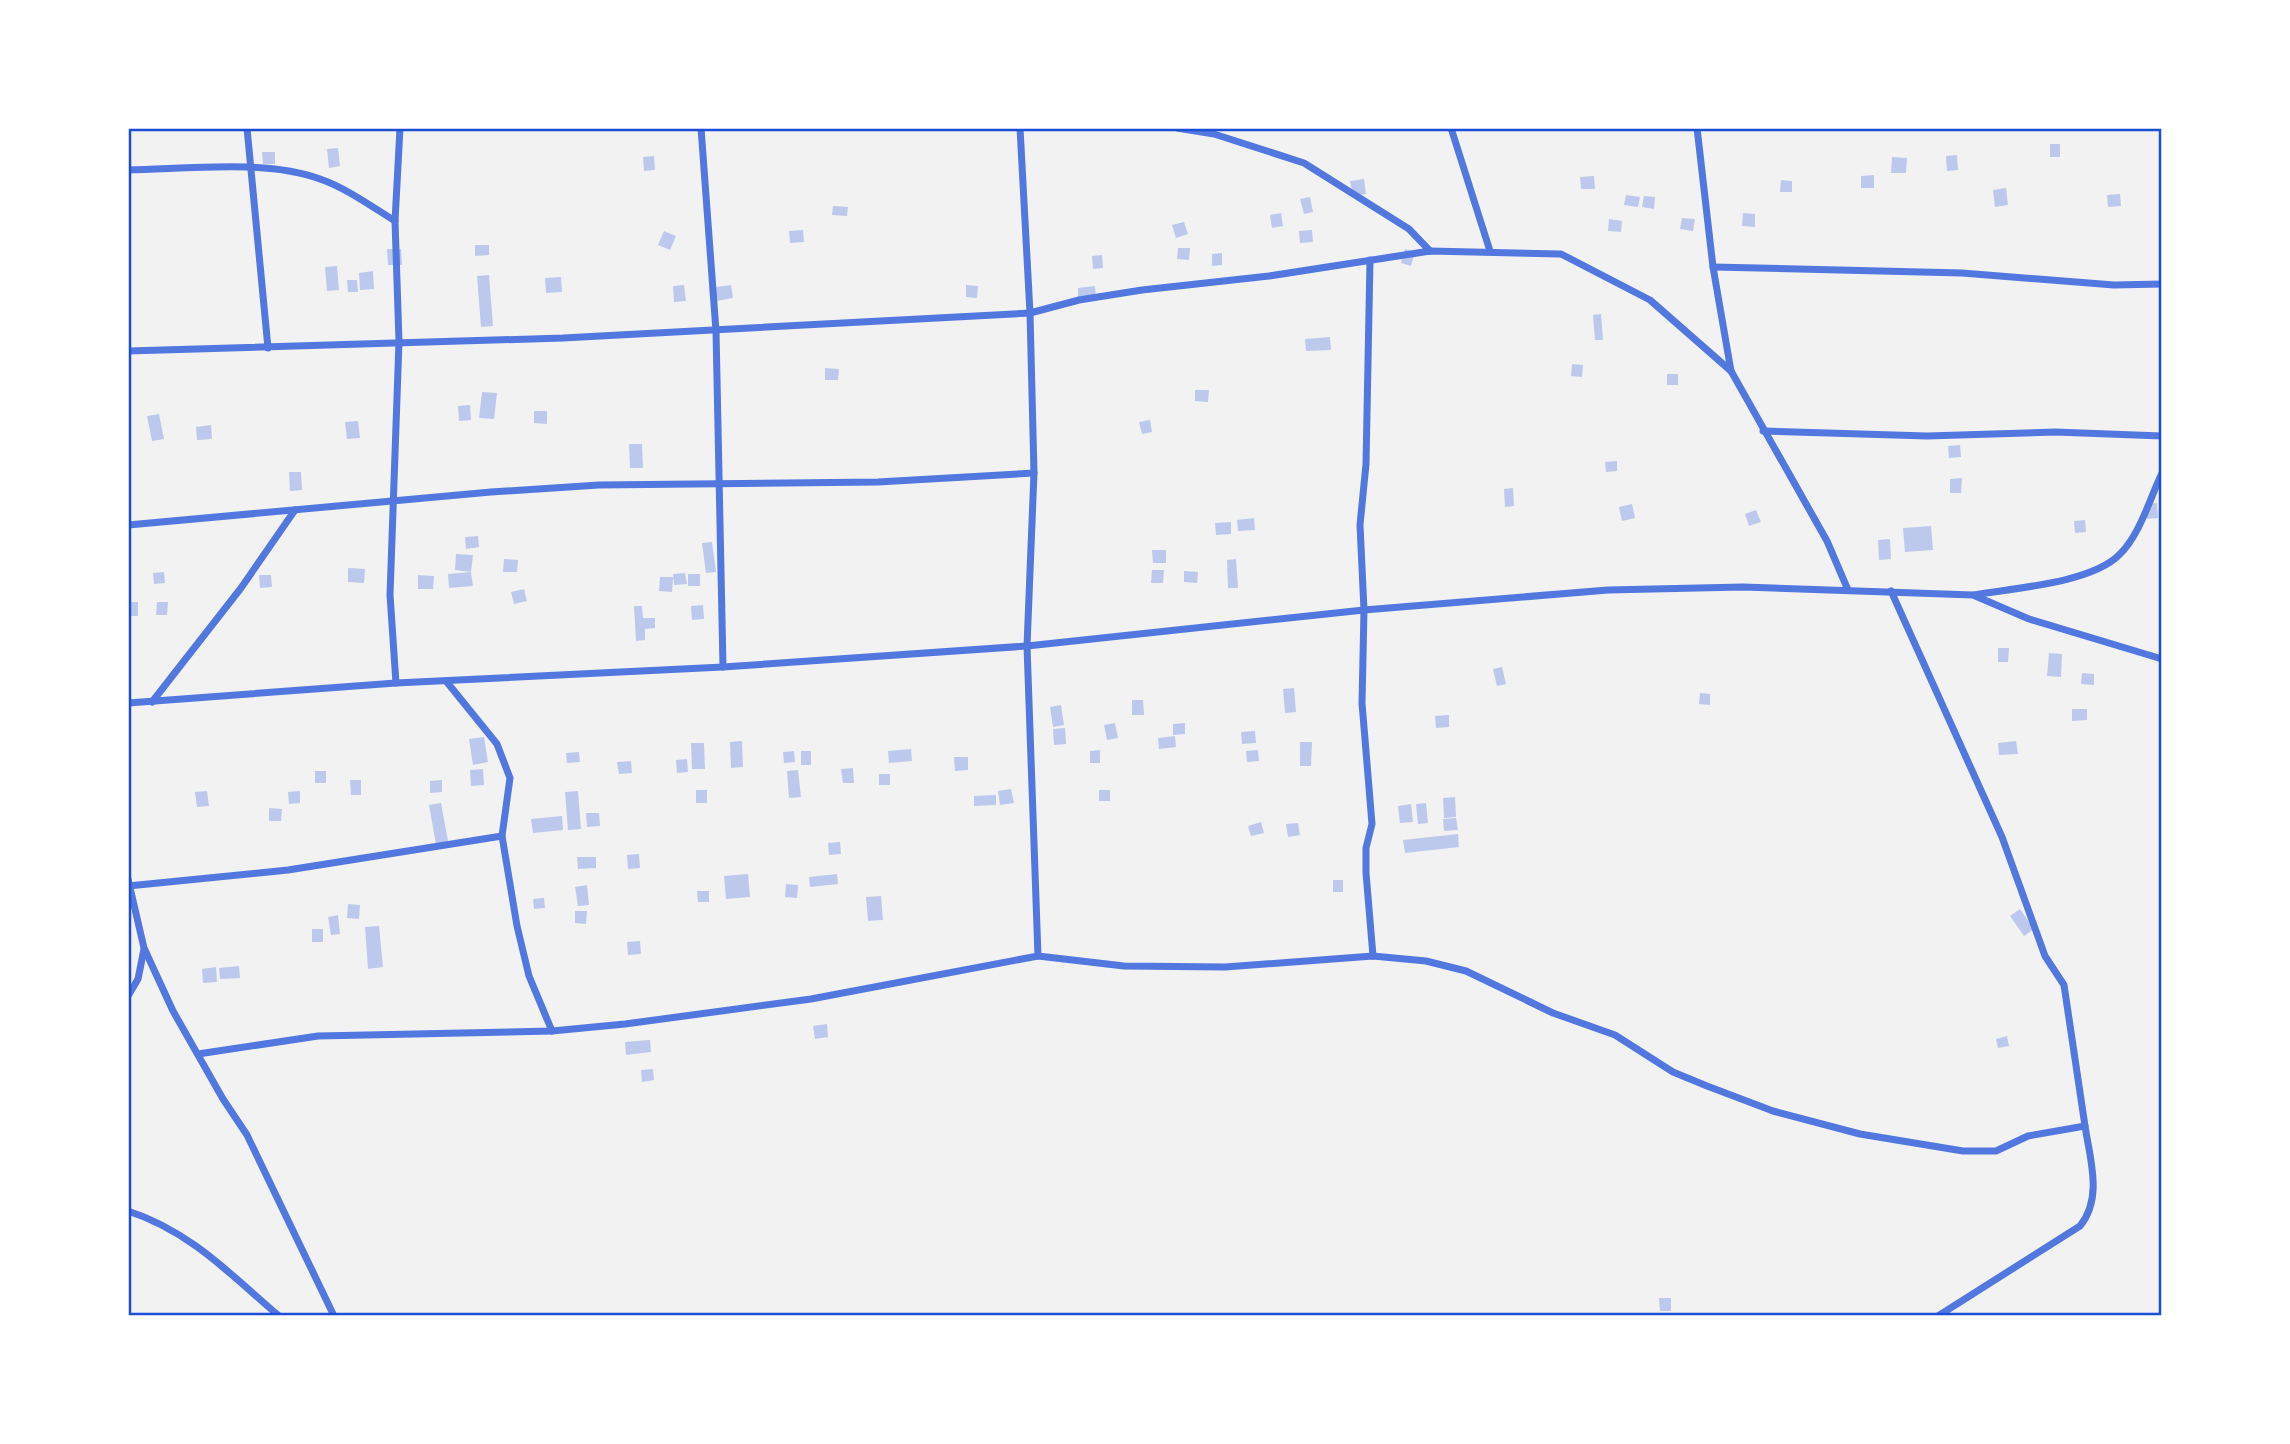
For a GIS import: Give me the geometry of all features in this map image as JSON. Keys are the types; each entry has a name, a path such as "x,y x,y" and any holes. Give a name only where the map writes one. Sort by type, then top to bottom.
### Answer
{"street":[{"path":"247,128 268,348"},
{"path":"396,683 390,595 396,501 399,341 395,221 400,128"},
{"path":"701,128 716,331 723,667"},
{"path":"1020,128 1030,313 1034,473 1027,646 1038,956"},
{"path":"1177,128 1214,134 1304,163 1409,229 1430,251"},
{"path":"1451,128 1490,251"},
{"path":"1697,128 1713,267 1731,371 1827,541 1848,590"},
{"path":"128,170 251,169 289,172 320,179 395,221"},
{"path":"128,351 716,331 1030,313 1079,300 1142,290 1269,276 1430,251 1490,251 1561,254 1586,265 1650,300 1731,371"},
{"path":"1370,260 1366,464 1360,525 1364,610 1362,703 1372,824 1366,848 1373,956"},
{"path":"1713,267 1962,273 2114,285 2162,284"},
{"path":"1763,431 1927,436 2055,432 2162,436"},
{"path":"128,524 599,485 721,486 878,482 1034,473"},
{"path":"128,704 396,683 723,667 1027,646 1364,610 1608,590 1742,587 1973,596 2101,568 2120,554 2137,527 2162,473"},
{"path":"152,702 241,588 295,510"},
{"path":"1891,591 2002,837 2045,956 2064,985 2095,1193 2085,1221 1937,1316"},
{"path":"1973,596 2029,620 2162,659"},
{"path":"446,681 497,744 510,778 502,836 517,926 529,976 552,1031"},
{"path":"334,1316 247,1135 198,1054 144,948 128,884 288,870 502,836"},
{"path":"128,996 138,979 144,948"},
{"path":"198,1054 318,1035 552,1031 625,1024 811,999 1038,956 1124,967 1225,967 1373,956 1426,961 1466,971 1553,1013 1615,1035 1673,1072 1773,1111 1860,1134 1963,1151 1996,1151 2028,1136 2085,1126"},
{"path":"128,1211 148,1217 205,1250 279,1316"}],"building":[{"path":"2050,144 2060,144 2060,157 2050,157"},
{"path":"338,148 340,166 329,168 327,149"},
{"path":"262,152 275,152 275,164 263,164"},
{"path":"1957,155 1958,170 1947,171 1946,156"},
{"path":"654,156 655,170 644,171 643,157"},
{"path":"1892,157 1907,158 1906,173 1891,173"},
{"path":"1874,175 1874,188 1861,188 1861,176"},
{"path":"1594,176 1595,189 1581,189 1580,177"},
{"path":"1364,179 1366,194 1353,196 1350,181"},
{"path":"1781,180 1792,181 1792,192 1780,192"},
{"path":"2006,188 2008,205 1995,207 1993,190"},
{"path":"2120,194 2121,206 2108,207 2107,195"},
{"path":"1626,195 1640,197 1638,207 1624,205"},
{"path":"1644,196 1655,197 1654,209 1642,207"},
{"path":"1310,197 1313,212 1304,214 1300,199"},
{"path":"833,206 848,207 847,216 832,215"},
{"path":"1281,213 1283,226 1272,228 1270,215"},
{"path":"1743,213 1755,214 1755,227 1742,226"},
{"path":"1682,218 1695,219 1693,231 1680,229"},
{"path":"1609,219 1622,221 1621,232 1608,231"},
{"path":"1184,222 1188,234 1176,238 1172,225"},
{"path":"803,230 804,242 790,243 789,231"},
{"path":"1312,230 1313,242 1300,243 1299,231"},
{"path":"664,231 676,236 670,250 658,245"},
{"path":"475,245 489,245 489,255 475,256"},
{"path":"1178,248 1190,248 1189,260 1177,259"},
{"path":"387,249 401,249 402,265 388,265"},
{"path":"1405,249 1415,252 1411,266 1401,263"},
{"path":"1222,253 1222,265 1212,266 1212,254"},
{"path":"1102,255 1103,268 1093,269 1092,256"},
{"path":"337,266 339,290 327,291 325,267"},
{"path":"373,271 374,289 360,290 359,273"},
{"path":"489,275 493,326 481,327 477,276"},
{"path":"561,277 562,292 546,293 545,278"},
{"path":"347,280 357,280 358,292 348,292"},
{"path":"684,285 686,301 674,302 673,286"},
{"path":"731,285 733,298 711,302 709,288"},
{"path":"966,285 978,286 977,298 966,297"},
{"path":"1095,286 1096,298 1078,299 1078,288"},
{"path":"1601,314 1603,340 1595,340 1593,315"},
{"path":"1330,337 1331,350 1306,351 1305,339"},
{"path":"1572,364 1583,365 1582,377 1571,376"},
{"path":"825,368 839,369 838,380 825,380"},
{"path":"1667,374 1678,374 1678,385 1667,385"},
{"path":"1195,390 1209,390 1208,402 1195,401"},
{"path":"482,392 497,393 494,419 479,418"},
{"path":"470,405 471,420 459,421 458,406"},
{"path":"534,411 547,411 547,424 534,423"},
{"path":"159,414 164,439 152,441 147,416"},
{"path":"1150,420 1152,432 1142,434 1139,422"},
{"path":"358,421 360,438 347,439 345,422"},
{"path":"211,425 212,439 197,440 196,427"},
{"path":"629,444 642,444 643,468 630,468"},
{"path":"1960,445 1961,457 1949,458 1948,446"},
{"path":"1617,461 1617,471 1606,472 1605,462"},
{"path":"289,472 301,472 302,490 290,491"},
{"path":"1962,478 1961,493 1950,493 1950,479"},
{"path":"1513,488 1514,506 1505,507 1504,489"},
{"path":"2157,503 2158,518 2147,519 2146,504"},
{"path":"1632,504 1635,518 1622,521 1619,507"},
{"path":"1756,510 1761,522 1749,526 1745,514"},
{"path":"1254,518 1255,530 1238,531 1237,520"},
{"path":"2085,520 2086,532 2075,533 2074,521"},
{"path":"1231,522 1231,534 1216,535 1215,523"},
{"path":"1931,526 1933,550 1905,552 1903,528"},
{"path":"478,536 479,547 466,549 465,537"},
{"path":"1890,539 1891,559 1879,560 1878,540"},
{"path":"712,542 716,572 706,573 702,543"},
{"path":"1152,550 1166,550 1166,563 1153,563"},
{"path":"456,554 473,555 471,572 455,570"},
{"path":"504,559 518,560 517,572 503,572"},
{"path":"1236,559 1238,588 1228,588 1227,560"},
{"path":"348,568 365,569 364,583 348,582"},
{"path":"1152,570 1164,570 1163,583 1151,583"},
{"path":"1184,571 1198,572 1197,583 1184,582"},
{"path":"164,572 165,583 154,584 153,573"},
{"path":"471,572 473,586 449,588 448,574"},
{"path":"685,573 687,584 674,585 673,574"},
{"path":"688,574 700,574 700,586 688,586"},
{"path":"259,575 271,575 272,587 260,588"},
{"path":"418,575 434,576 433,589 418,589"},
{"path":"660,577 673,577 672,592 659,591"},
{"path":"524,589 527,601 514,604 511,592"},
{"path":"128,602 138,602 138,616 128,616"},
{"path":"157,602 168,602 167,615 156,615"},
{"path":"703,605 704,619 692,620 691,606"},
{"path":"634,606 642,606 643,618 655,618 655,628 645,629 645,640 636,641"},
{"path":"1998,648 2009,648 2008,662 1998,662"},
{"path":"2049,653 2062,654 2061,677 2047,676"},
{"path":"1502,667 1506,684 1497,686 1493,669"},
{"path":"2082,673 2094,674 2094,685 2081,684"},
{"path":"1294,688 1296,712 1285,713 1283,689"},
{"path":"1700,693 1710,694 1710,705 1699,704"},
{"path":"1132,700 1143,700 1144,715 1132,715"},
{"path":"1061,705 1064,725 1053,727 1050,707"},
{"path":"2072,709 2087,709 2087,720 2072,721"},
{"path":"1449,715 1449,727 1436,728 1435,716"},
{"path":"1115,723 1118,738 1107,740 1104,725"},
{"path":"1185,723 1185,734 1173,735 1173,724"},
{"path":"1065,728 1066,744 1054,745 1053,729"},
{"path":"1255,731 1256,743 1242,744 1241,732"},
{"path":"1175,736 1176,747 1159,749 1158,738"},
{"path":"484,737 488,762 473,765 469,739"},
{"path":"742,741 743,767 731,768 730,742"},
{"path":"2016,741 2018,754 1999,755 1998,743"},
{"path":"1300,742 1312,742 1311,766 1300,766"},
{"path":"691,743 704,743 705,769 692,769"},
{"path":"911,749 912,761 889,763 888,751"},
{"path":"1100,750 1100,763 1090,763 1090,751"},
{"path":"1258,750 1259,761 1247,762 1246,751"},
{"path":"794,751 795,762 784,763 783,752"},
{"path":"801,751 811,751 811,765 801,765"},
{"path":"579,752 580,762 567,763 566,753"},
{"path":"954,757 968,757 968,770 955,771"},
{"path":"687,759 688,772 677,773 676,760"},
{"path":"631,761 632,773 619,774 617,762"},
{"path":"853,768 854,783 843,783 841,769"},
{"path":"483,769 484,785 471,786 470,770"},
{"path":"798,770 801,797 789,798 787,771"},
{"path":"315,771 326,771 326,783 315,783"},
{"path":"879,774 890,774 890,785 879,785"},
{"path":"350,780 361,780 361,795 351,795"},
{"path":"442,780 442,792 430,793 430,781"},
{"path":"1011,789 1014,803 1000,805 998,791"},
{"path":"696,790 707,790 707,803 696,803"},
{"path":"1099,790 1110,790 1110,801 1099,801"},
{"path":"207,791 209,806 197,807 195,792"},
{"path":"300,791 300,803 289,804 288,792"},
{"path":"578,791 581,829 568,830 565,792"},
{"path":"996,795 996,805 974,806 974,796"},
{"path":"1455,797 1456,817 1444,818 1443,798"},
{"path":"441,803 448,841 436,844 429,805"},
{"path":"1426,803 1428,823 1418,824 1416,804"},
{"path":"1411,804 1413,822 1400,823 1398,806"},
{"path":"269,808 282,809 281,821 269,821"},
{"path":"586,813 599,813 600,826 587,827"},
{"path":"562,816 563,830 533,833 531,819"},
{"path":"1456,818 1458,830 1444,831 1443,819"},
{"path":"1261,822 1264,833 1251,836 1248,826"},
{"path":"1298,823 1300,835 1288,837 1286,824"},
{"path":"1458,834 1459,847 1405,853 1403,840"},
{"path":"840,842 841,854 829,855 828,843"},
{"path":"639,854 640,868 628,869 627,855"},
{"path":"577,857 596,857 596,868 578,869"},
{"path":"748,874 750,897 726,899 724,876"},
{"path":"837,874 838,884 810,887 809,877"},
{"path":"1333,880 1343,880 1343,892 1333,892"},
{"path":"786,884 798,885 797,898 785,897"},
{"path":"587,885 589,905 578,906 575,887"},
{"path":"697,891 709,891 709,902 698,902"},
{"path":"881,896 883,920 868,921 866,897"},
{"path":"544,898 545,908 534,909 533,899"},
{"path":"348,904 360,905 359,919 347,918"},
{"path":"2020,909 2034,929 2024,936 2010,916"},
{"path":"575,911 587,911 586,924 575,923"},
{"path":"338,915 340,934 331,935 328,917"},
{"path":"379,926 383,967 368,969 365,927"},
{"path":"312,929 323,929 323,942 312,942"},
{"path":"640,941 641,954 628,955 627,942"},
{"path":"239,966 240,978 220,979 219,968"},
{"path":"216,967 217,982 203,983 202,969"},
{"path":"827,1024 828,1037 815,1039 813,1026"},
{"path":"2007,1036 2009,1046 1998,1048 1996,1039"},
{"path":"650,1040 651,1052 626,1055 625,1042"},
{"path":"653,1069 654,1080 642,1082 641,1070"},
{"path":"1659,1298 1671,1298 1671,1311 1660,1311"}]}
